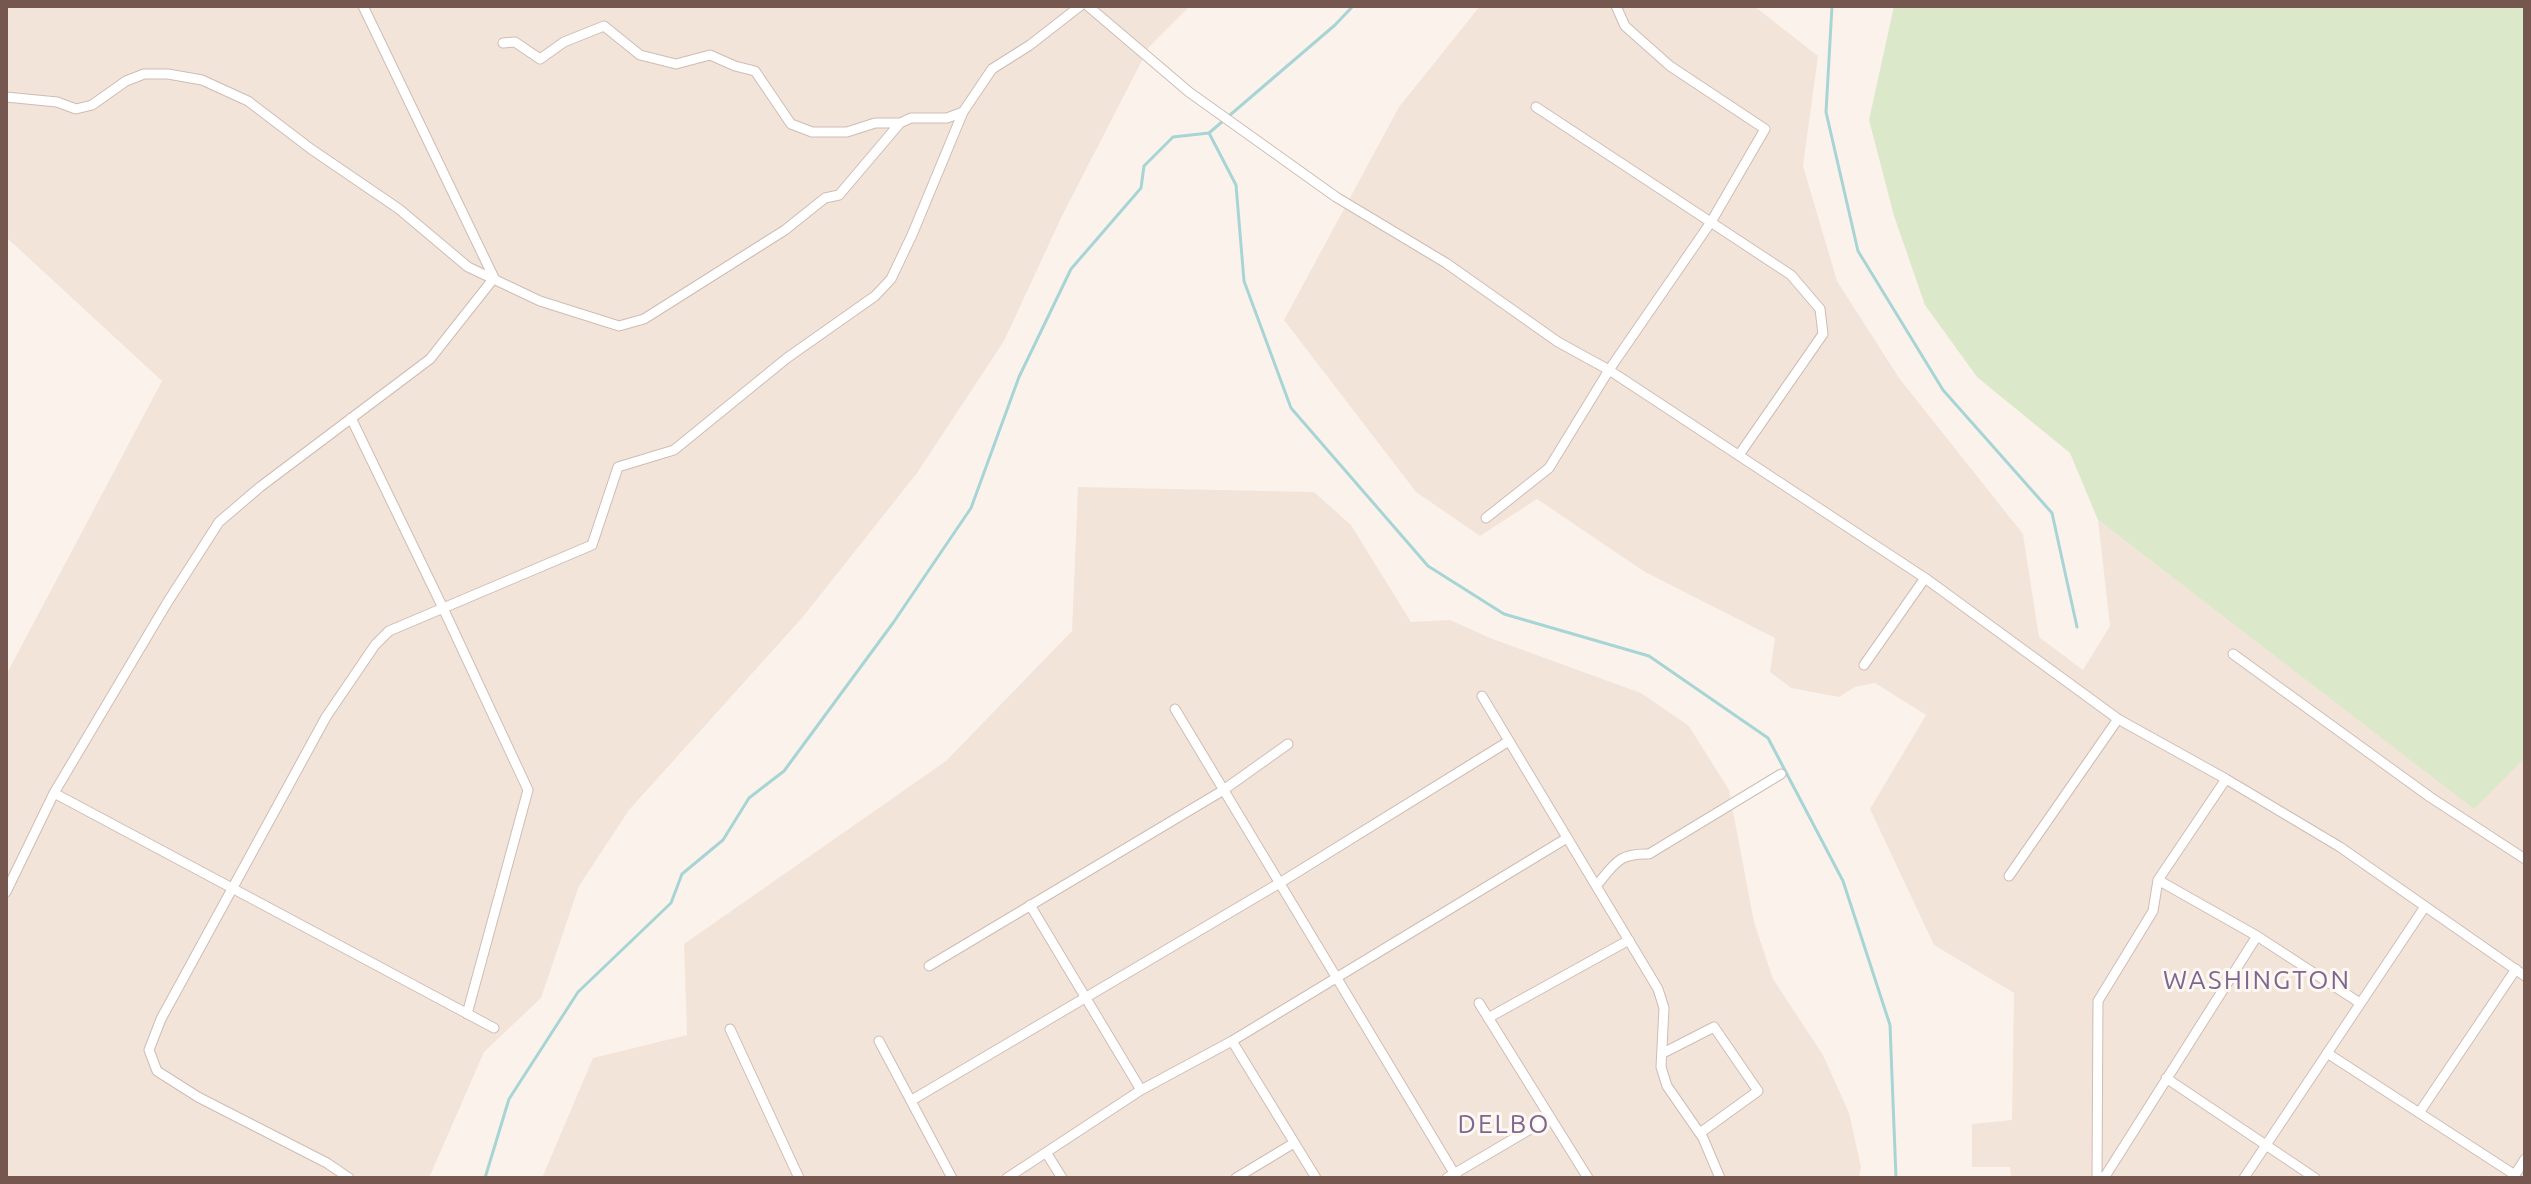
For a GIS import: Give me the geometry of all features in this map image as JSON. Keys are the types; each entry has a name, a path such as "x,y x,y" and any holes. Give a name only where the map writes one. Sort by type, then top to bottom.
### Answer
{"street":[{"path":"363,6 494,278"},
{"path":"349,1178 327,1163 198,1097 157,1071 149,1050 161,1019 326,717 375,645 389,631 592,545 618,467 674,450 787,358 875,296 891,279 963,112 992,69 1030,45 1080,6"},
{"path":"1088,6 1189,92 1336,197 1446,263 1558,342 1609,370 1925,578 2118,719 2340,847 2525,976"},
{"path":"1486,518 1549,468 1609,370 1711,222 1765,129 1670,66 1625,26 1616,6"},
{"path":"503,43 515,42 540,59 564,42 604,26 640,55 676,64 710,55 755,71 791,124 812,132 847,132 875,123 900,123 911,118 947,118 963,112"},
{"path":"6,97 57,102 76,109 92,105 126,81 144,74 168,74 202,80 248,101 399,209 468,267 540,301 619,326 644,319 785,230 825,198 839,195 900,123"},
{"path":"1536,107 1791,275 1820,309 1823,334 1739,455"},
{"path":"6,892 54,793 219,522 260,487 430,359 494,278"},
{"path":"351,418 528,790 467,1014"},
{"path":"1864,665 1925,578"},
{"path":"2233,654 2430,797 2525,859"},
{"path":"1482,696 1658,989 1664,1008 1661,1067 1667,1086 1700,1133 1720,1178"},
{"path":"1175,709 1452,1177 1549,1118"},
{"path":"2009,876 2118,719"},
{"path":"912,1100 1278,884 1509,741"},
{"path":"929,966 1222,791 1288,744"},
{"path":"1597,885 1617,860 1630,853 1649,854 1781,774"},
{"path":"2097,1178 2098,1001 2153,911 2158,880 2226,779"},
{"path":"54,793 494,1028"},
{"path":"1007,1178 1141,1090 1232,1041 1567,838"},
{"path":"2158,880 2257,936 2360,1003"},
{"path":"1030,905 1141,1090"},
{"path":"2244,1178 2424,908"},
{"path":"2104,1178 2257,936"},
{"path":"1488,1018 1629,940"},
{"path":"2419,1113 2516,969"},
{"path":"1479,1003 1588,1178"},
{"path":"1663,1053 1714,1027 1758,1091 1700,1133"},
{"path":"730,1029 799,1178"},
{"path":"879,1041 952,1178"},
{"path":"1232,1041 1316,1178"},
{"path":"2327,1053 2514,1177 2525,1159"},
{"path":"2166,1078 2315,1178"},
{"path":"1236,1178 1294,1143"},
{"path":"1047,1154 1062,1178"}],"shaded area":[{"path":"6,6 1190,6 1149,47 1062,216 1004,341 917,473 802,618 629,810 579,886 541,998 484,1052 429,1178 6,1178 6,675 162,381 6,237"},
{"path":"1480,6 1754,6 1818,56 1803,166 1837,281 1899,378 2023,534 2039,637 2083,670 2110,626 2098,520 2474,808 2525,758 2525,1178 2011,1178 2010,1167 1972,1167 1972,1124 2012,1120 2014,993 1934,945 1870,809 1926,715 1875,683 1855,687 1839,697 1791,688 1770,672 1775,638 1645,572 1537,499 1480,536 1416,492 1284,320 1399,107"},
{"path":"1078,487 1314,492 1351,525 1411,622 1450,620 1490,638 1641,693 1689,726 1729,790 1754,922 1773,979 1823,1055 1849,1113 1861,1167 1859,1178 542,1178 593,1058 687,1035 684,944 946,761 1072,631"}],"green space":[{"path":"1894,6 2525,6 2525,758 2474,809 2098,520 2070,453 1977,377 1925,305 1894,216 1869,120"}],"waterway":[{"path":"485,1178 509,1099 578,992 671,903 682,874 723,840 749,798 784,771 893,623 971,508 1019,377 1071,269 1141,188 1144,166 1173,137 1209,133 1353,6"},
{"path":"1832,6 1826,112 1858,251 1943,390 2052,513 2077,627"},
{"path":"1209,133 1236,185 1244,281 1291,408 1428,566 1504,614 1649,656 1768,738 1843,881 1890,1025 1896,1178"}],"district":[{"name":"WASHINGTON","path":"2257,980"},
{"name":"DELBO","path":"1504,1124"}]}
